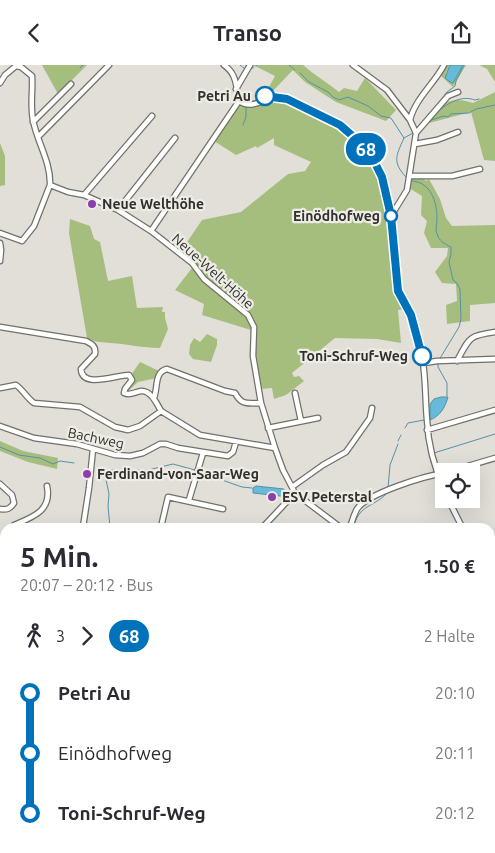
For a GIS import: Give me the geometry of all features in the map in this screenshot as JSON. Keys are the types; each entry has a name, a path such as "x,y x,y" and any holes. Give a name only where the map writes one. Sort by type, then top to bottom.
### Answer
{"street":[{"path":"38,137 109,65"},
{"path":"224,65 231,70 239,101 245,105 270,98 287,99 340,125 364,146 374,161 382,177 391,216 398,291 411,315 418,335 424,363 427,430 435,467"},
{"path":"236,89 250,65"},
{"path":"353,65 387,90 410,120 416,133 407,190 391,216"},
{"path":"410,120 412,109 437,78 444,65"},
{"path":"0,83 5,75 16,66 22,67 33,79 31,103 33,121 49,169 50,185 34,226 24,240 18,241 0,233"},
{"path":"33,121 71,84"},
{"path":"416,133 448,96 458,92"},
{"name":"Neue-Welt-Höhe","path":"151,231 239,101"},
{"path":"84,195 152,116"},
{"path":"415,144 458,132"},
{"path":"118,210 175,138"},
{"path":"410,176 452,176 480,169"},
{"name":"Neue-Welt-Höhe","path":"50,185 68,192 84,195 118,210 151,231 192,263 204,279 248,315 254,327 254,356 268,429 295,493"},
{"path":"0,243 2,250 0,261"},
{"path":"0,327 86,341 95,348 95,354 81,369 84,378 89,380 129,375 132,380 124,393 128,395 144,391 154,398 161,411 200,435 275,448"},
{"path":"457,361 474,335 495,332"},
{"path":"424,363 495,359"},
{"path":"154,398 158,375 162,370 167,369 235,393 239,401 262,403"},
{"path":"0,388 16,385 34,403 80,407 115,427 128,430 140,427 161,411"},
{"path":"295,393 301,421"},
{"path":"292,487 323,465 346,452 370,418 372,408"},
{"path":"427,430 495,410"},
{"path":"268,429 318,419"},
{"name":"Bachweg","path":"0,426 34,438 77,444 115,455 130,456 144,453 160,444 166,444 202,453 228,456 233,452 236,442"},
{"path":"83,523 93,449"},
{"path":"188,500 202,453"},
{"path":"478,463 495,458"},
{"path":"352,523 358,507 388,490 435,475"},
{"path":"0,483 12,495 14,503 12,507 6,510 0,509"},
{"path":"19,523 37,516 45,507 49,494 47,486"},
{"path":"268,523 295,493 335,523"},
{"path":"162,523 168,497 223,509"},
{"path":"452,508 460,523"}],"green space":[{"path":"42,65 87,65 58,94"},
{"path":"253,65 303,65 339,92 344,88 357,91 365,78 396,110 386,121 336,102 305,82 293,70 269,95 262,93 267,91 275,76"},
{"path":"446,65 450,65 446,73 453,82 463,65 466,65 453,87 441,76"},
{"path":"479,65 495,65 495,82 487,69"},
{"path":"495,92 495,161 484,160 471,112 429,123 427,121 447,103 458,100 473,103"},
{"path":"271,99 289,102 340,129 363,147 381,178 389,217 396,293 405,309 398,310 401,343 377,339 335,338 292,373 294,377 299,376 304,381 286,395 274,399 272,388 259,389 253,356 254,327 248,315 204,279 181,251 202,220 241,212 288,174 305,171 311,162 274,145 274,138 257,148 256,146 236,155 214,141 238,104 250,106"},
{"path":"0,143 5,156 5,185 0,186"},
{"path":"411,177 422,177 426,181 429,179 440,199 446,218 452,226 495,225 495,303 470,305 470,321 447,324 446,305 457,301 456,284 442,283 435,272 447,256 448,248 431,248 424,233 427,221 421,215 422,196 409,188"},
{"path":"70,219 90,226 94,239 100,242 108,281 132,276 137,308 163,307 162,312 165,312 168,329 160,348 99,342 87,338 69,233"},
{"path":"192,268 248,319 251,330 202,315 204,304 175,290"},
{"path":"207,334 217,339 217,345 211,362 193,359 189,354 190,345 194,338 200,342"},
{"path":"140,362 159,371 157,378 138,382 127,392 122,388"},
{"path":"0,441 23,451 58,458 57,469 28,462 0,451"}],"water":[{"path":"450,65 463,65 453,83 445,78"},
{"path":"448,397 445,405 439,414 430,420 430,404 434,399"},
{"path":"256,486 284,489 284,492 291,494 289,497 253,493 253,488"}],"waterway":[{"path":"80,68 83,65"},
{"path":"240,65 245,69"},
{"path":"289,65 295,70"},
{"path":"439,103 447,92 455,86 464,65"},
{"path":"300,73 309,82 339,100 348,97 368,106 381,116 391,118 404,138 397,154 397,163 406,177"},
{"path":"437,112 460,99 479,99"},
{"path":"428,121 444,116 448,117 451,114 469,113 476,109 495,105"},
{"path":"243,125 246,117 246,107"},
{"path":"430,122 435,115"},
{"path":"404,138 413,133"},
{"path":"412,181 424,185 432,194 437,213 436,232 441,240 451,247 449,262 453,280 460,289 461,319 459,327 439,360"},
{"path":"438,363 438,367 447,383 447,396"},
{"path":"405,428 408,423 424,420"},
{"path":"434,453 495,434"},
{"path":"398,441 401,435"},
{"path":"388,488 390,465 398,444"},
{"path":"0,447 19,455 40,458 53,464 60,461 74,463"},
{"path":"110,523 109,494 104,470 148,470 173,464 195,470"},
{"path":"199,472 242,487 252,488"},
{"path":"355,523 363,510 384,497 388,492"}],"bus line":[{"name":"68","path":"265,96 287,99 340,125 364,146 374,161 382,177 391,216 398,291 411,315 418,335 422,356"}],"place":[{"name":"Petri Au","path":"265,96"},
{"name":"Neue Welthöhe","path":"92,204"},
{"name":"Einödhofweg","path":"391,216"},
{"name":"Toni-Schruf-Weg","path":"422,356"},
{"name":"Ferdinand-von-Saar-Weg","path":"87,474"},
{"name":"ESV Peterstal","path":"272,497"}]}
